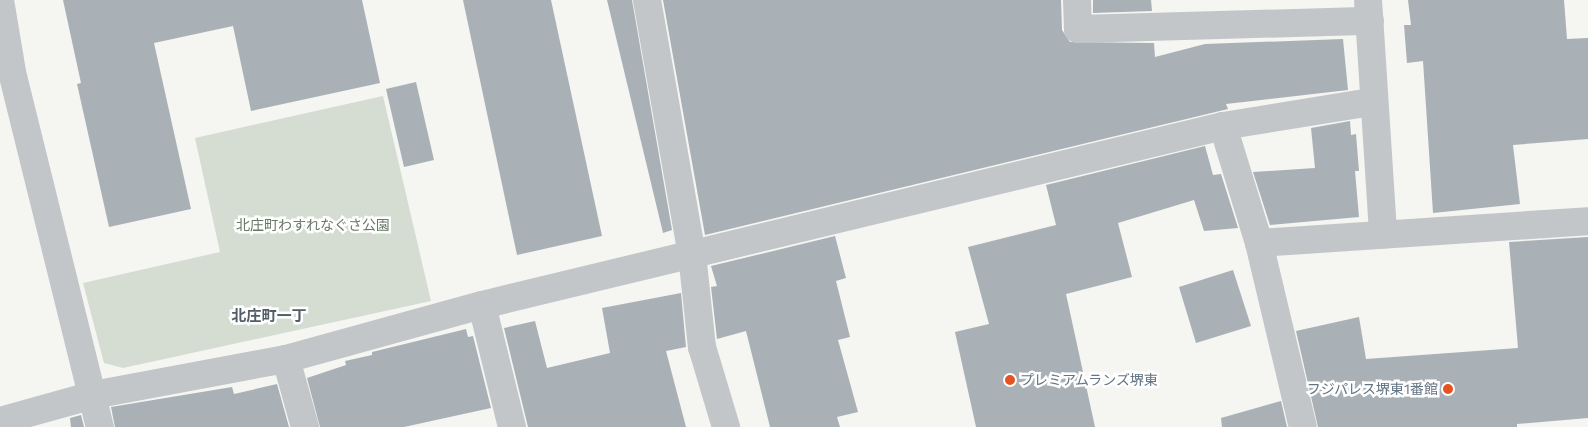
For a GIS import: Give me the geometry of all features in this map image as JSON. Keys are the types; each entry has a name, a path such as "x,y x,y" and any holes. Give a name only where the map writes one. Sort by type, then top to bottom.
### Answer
{"street":[{"path":"646,0 692,254 702,347 726,427"},
{"path":"1077,0 1078,29 1369,10 1372,102 1383,235"},
{"path":"1,14 12,72 100,427"},
{"path":"0,421 93,395 286,360 482,305 1223,126 1372,102"},
{"path":"1223,126 1259,243 1303,427"},
{"path":"1259,243 1588,221"},
{"path":"482,305 512,427"},
{"path":"286,360 305,427"}],"green space":[{"name":"北庄町わすれなぐさ公園","path":"383,96 431,301 123,368 104,363 83,283 220,252 195,138"}],"building":[{"path":"63,0 362,0 380,83 251,111 233,26 154,43 191,209 109,227 77,84 81,83"},
{"path":"463,0 551,0 602,236 517,255"},
{"path":"607,0 632,0 672,230 663,233"},
{"path":"663,0 1061,0 1062,30 1070,42 1154,43 1155,57 1205,44 1343,39 1348,90 1226,104 1228,109 705,235"},
{"path":"1093,0 1151,0 1152,11 1093,13"},
{"path":"1408,0 1564,0 1567,39 1588,38 1588,139 1513,145 1520,204 1433,213 1423,61 1407,63 1404,25 1411,25"},
{"path":"416,82 434,160 404,167 386,89"},
{"path":"1350,121 1351,135 1356,134 1359,171 1355,171 1359,217 1270,225 1253,172 1315,168 1311,128"},
{"path":"1205,146 1213,175 1221,174 1238,228 1204,231 1194,200 1118,223 1132,277 1066,294 1095,427 976,427 955,332 989,324 968,247 1056,225 1046,185"},
{"path":"835,236 846,278 836,281 850,337 838,340 858,412 837,417 840,427 770,427 746,331 717,339 711,287 717,286 711,266"},
{"path":"1588,237 1588,418 1517,424 1517,427 1318,427 1296,331 1359,317 1366,359 1518,348 1509,242"},
{"path":"1233,270 1251,326 1196,343 1179,287"},
{"path":"681,293 686,347 666,351 686,427 528,427 504,328 535,321 547,368 610,353 602,308"},
{"path":"466,329 468,337 473,336 491,408 404,427 320,427 307,378 346,365 345,361 372,355 372,352"},
{"path":"277,384 289,427 115,427 111,407 232,387 234,394"},
{"path":"1281,401 1287,427 1222,427 1221,418"},
{"path":"81,415 84,427 71,427 70,418"}],"place":[{"name":"プレミアムランズ堺東","path":"1010,380"},
{"name":"フジパレス堺東1番館","path":"1448,389"}],"district":[{"name":"北庄町一丁","path":"269,316"}]}
